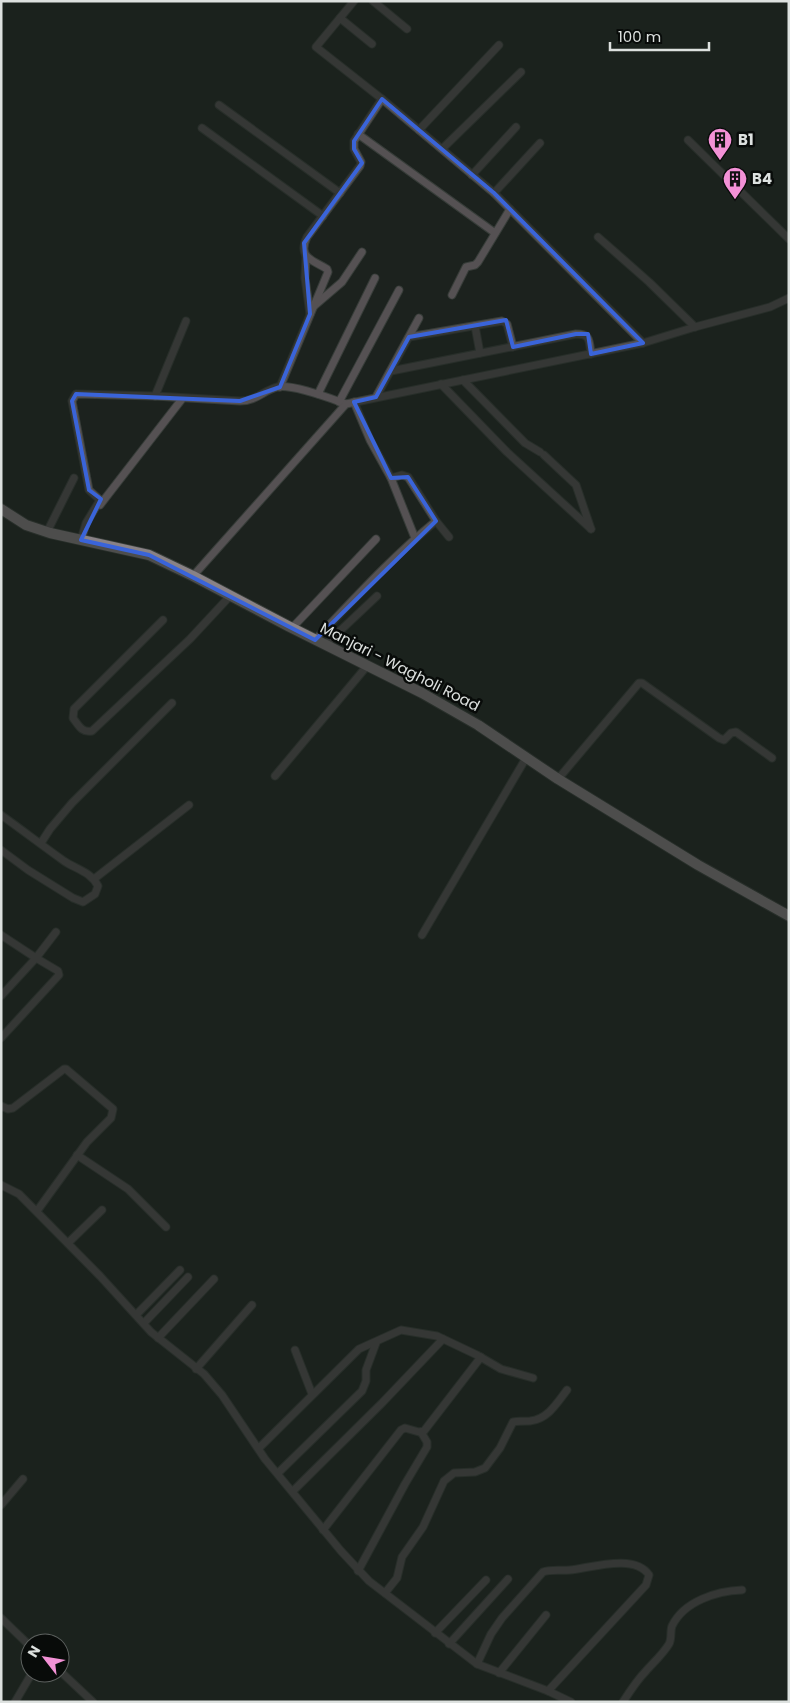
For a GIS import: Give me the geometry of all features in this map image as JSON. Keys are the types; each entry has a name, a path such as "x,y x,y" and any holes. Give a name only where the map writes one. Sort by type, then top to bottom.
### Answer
{"main road":[{"name":"Manjari - Wagholi Road","path":"1,509 26,525 47,532 149,555 452,708 558,779 698,865 789,916"}],"street":[{"path":"354,1 316,47 382,99 494,194 643,343"},
{"path":"373,1 408,29"},
{"path":"340,18 372,44"},
{"path":"419,130 499,45"},
{"path":"442,149 522,72"},
{"path":"310,314 305,278 306,256 304,244 322,216 361,164 353,146 358,134 382,99"},
{"path":"219,106 340,193"},
{"path":"472,175 516,127"},
{"path":"202,128 322,216"},
{"path":"358,134 495,233"},
{"path":"688,140 789,239"},
{"path":"494,194 540,143"},
{"path":"452,294 464,269 475,265 510,209"},
{"path":"598,237 649,282 695,327"},
{"path":"313,307 342,282 362,252"},
{"path":"280,387 328,271 306,256"},
{"path":"318,394 375,278"},
{"path":"193,576 342,403 399,290"},
{"path":"81,540 86,523 100,500 89,490 85,477 72,401 73,396 78,394 246,401 280,387 318,394 342,403 354,402 643,343 770,307 789,298"},
{"path":"376,397 419,318"},
{"path":"155,396 186,321"},
{"path":"409,337 499,321 505,322 513,347"},
{"path":"475,326 480,353"},
{"path":"391,370 580,334 587,337 591,354"},
{"path":"441,384 506,452 591,529 576,485 542,454 526,443 463,380"},
{"path":"86,523 182,399"},
{"path":"354,402 370,440 391,478 415,538"},
{"path":"391,478 408,477 436,521 449,537"},
{"path":"47,532 74,478"},
{"path":"315,640 357,594 415,538 436,521"},
{"path":"292,628 376,539"},
{"path":"163,620 74,709 73,718 82,730 86,732 92,731 190,639 230,596"},
{"path":"325,645 377,596"},
{"path":"275,776 367,666"},
{"path":"558,779 639,683 719,738 724,740 731,733 736,732 772,758"},
{"path":"41,843 72,803 172,703"},
{"path":"422,935 526,758"},
{"path":"94,879 189,805"},
{"path":"1,815 66,862 94,879 98,886 95,894 83,902 73,898 28,870 1,850"},
{"path":"1,996 36,958 56,932"},
{"path":"1,935 58,971 59,975 1,1038"},
{"path":"1,1106 8,1109 12,1108 64,1069 68,1070 110,1106 113,1112 111,1118 92,1136 77,1155 37,1211"},
{"path":"77,1155 128,1189 166,1227"},
{"path":"1,1185 20,1194 158,1338 204,1374 222,1395 259,1448 323,1530 358,1571 477,1664 548,1691 571,1702"},
{"path":"68,1243 102,1210"},
{"path":"136,1315 180,1270"},
{"path":"144,1323 188,1277"},
{"path":"158,1338 214,1279"},
{"path":"196,1369 252,1305"},
{"path":"259,1448 359,1349 376,1343 401,1330 432,1334 481,1357 501,1369 533,1378"},
{"path":"293,1491 382,1403 443,1339"},
{"path":"278,1472 362,1390 366,1381 366,1370 376,1343"},
{"path":"295,1350 312,1394"},
{"path":"323,1530 401,1430 405,1428 421,1432 427,1429 481,1357"},
{"path":"385,1593 397,1578 402,1557 424,1527 444,1481 454,1473 475,1472 485,1468 500,1448 514,1422 544,1417 567,1390"},
{"path":"358,1571 427,1447 427,1442 421,1432"},
{"path":"1,1505 23,1479"},
{"path":"477,1664 491,1634 502,1618 543,1572 571,1570 612,1563 622,1563 645,1570 649,1575 646,1585 548,1691"},
{"path":"449,1644 508,1579"},
{"path":"435,1633 486,1580"},
{"path":"623,1702 643,1674 668,1645 672,1626 685,1611 696,1603 715,1594 725,1591 742,1590"},
{"path":"498,1673 546,1615"},
{"path":"1,1618 20,1636"},
{"path":"70,1680 93,1702"},
{"path":"15,1702 26,1683"}],"highlighted area":[{"path":"382,99 494,193 643,343 591,354 588,334 576,334 513,347 506,320 409,337 376,397 354,402 391,478 408,477 436,521 315,640 149,555 81,540 101,499 89,490 85,477 72,401 76,394 240,401 280,387 310,314 304,243 362,163 354,149 354,141"}],"place":[{"name":"B1","path":"720,161"},
{"name":"B4","path":"735,200"}]}
